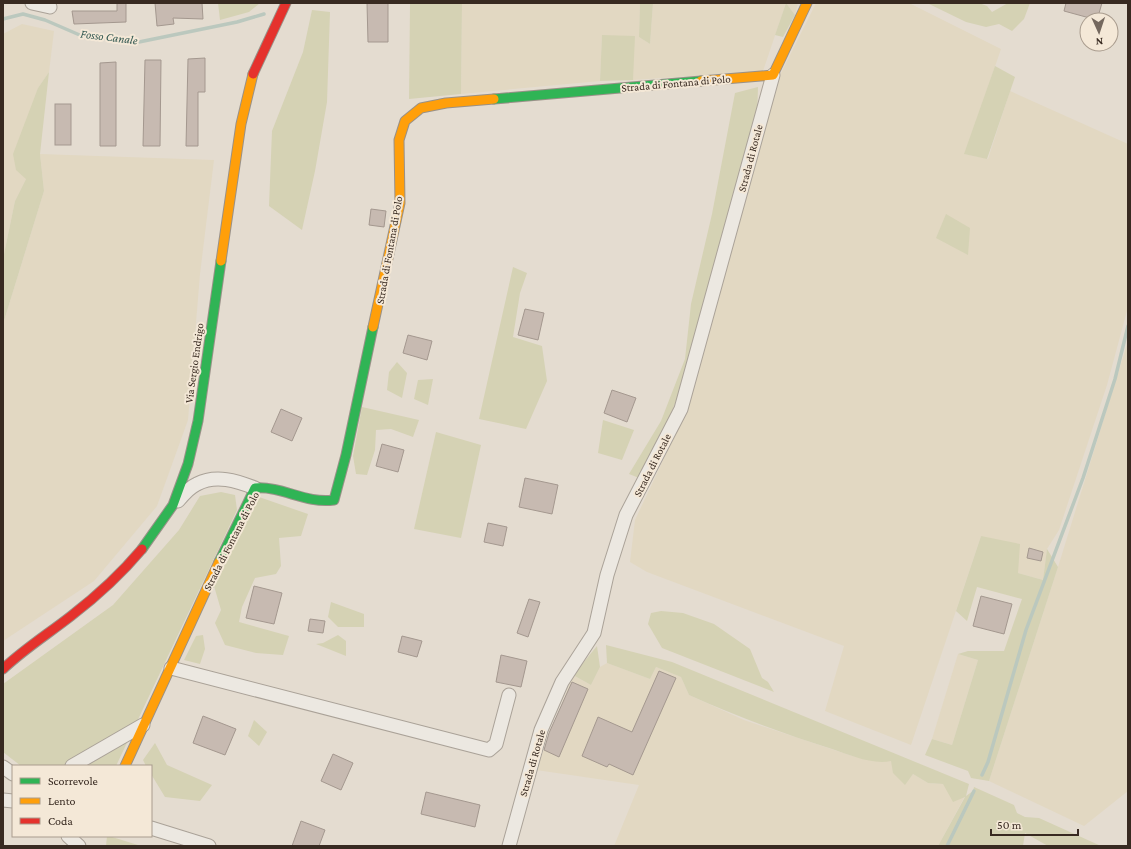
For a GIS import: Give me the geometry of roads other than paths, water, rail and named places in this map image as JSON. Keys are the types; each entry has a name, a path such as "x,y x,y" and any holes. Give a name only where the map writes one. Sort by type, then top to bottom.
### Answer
{"street":[{"path":"32,3 50,7"},
{"name":"Via Sergio Endrigo","path":"3,669 7,663 80,609 124,570 152,537 173,504 189,462 198,421 242,124 253,74 286,3"},
{"path":"773,75 807,3"},
{"name":"Strada di Fontana di Polo","path":"125,765 255,488 262,486 293,497 323,504 334,500 349,440 400,203 399,140 405,121 421,108 446,103 773,75"},
{"name":"Strada di Rotale","path":"509,846 541,730 562,682 594,633 607,575 626,515 681,409 773,75"},
{"path":"173,504 196,484 211,480 233,480 255,488"},
{"path":"171,668 489,750 496,744 509,695"},
{"path":"74,765 143,725"},
{"path":"3,767 12,773"},
{"path":"152,828 209,846"},
{"path":"69,837 79,846"}],"waterway":[{"name":"Fosso Canale","path":"3,19 23,14 45,20 82,36 139,42 237,22 264,14"},
{"path":"982,775 988,762 1026,630 1083,478 1115,379 1128,326"},
{"path":"947,846 974,791"}]}
